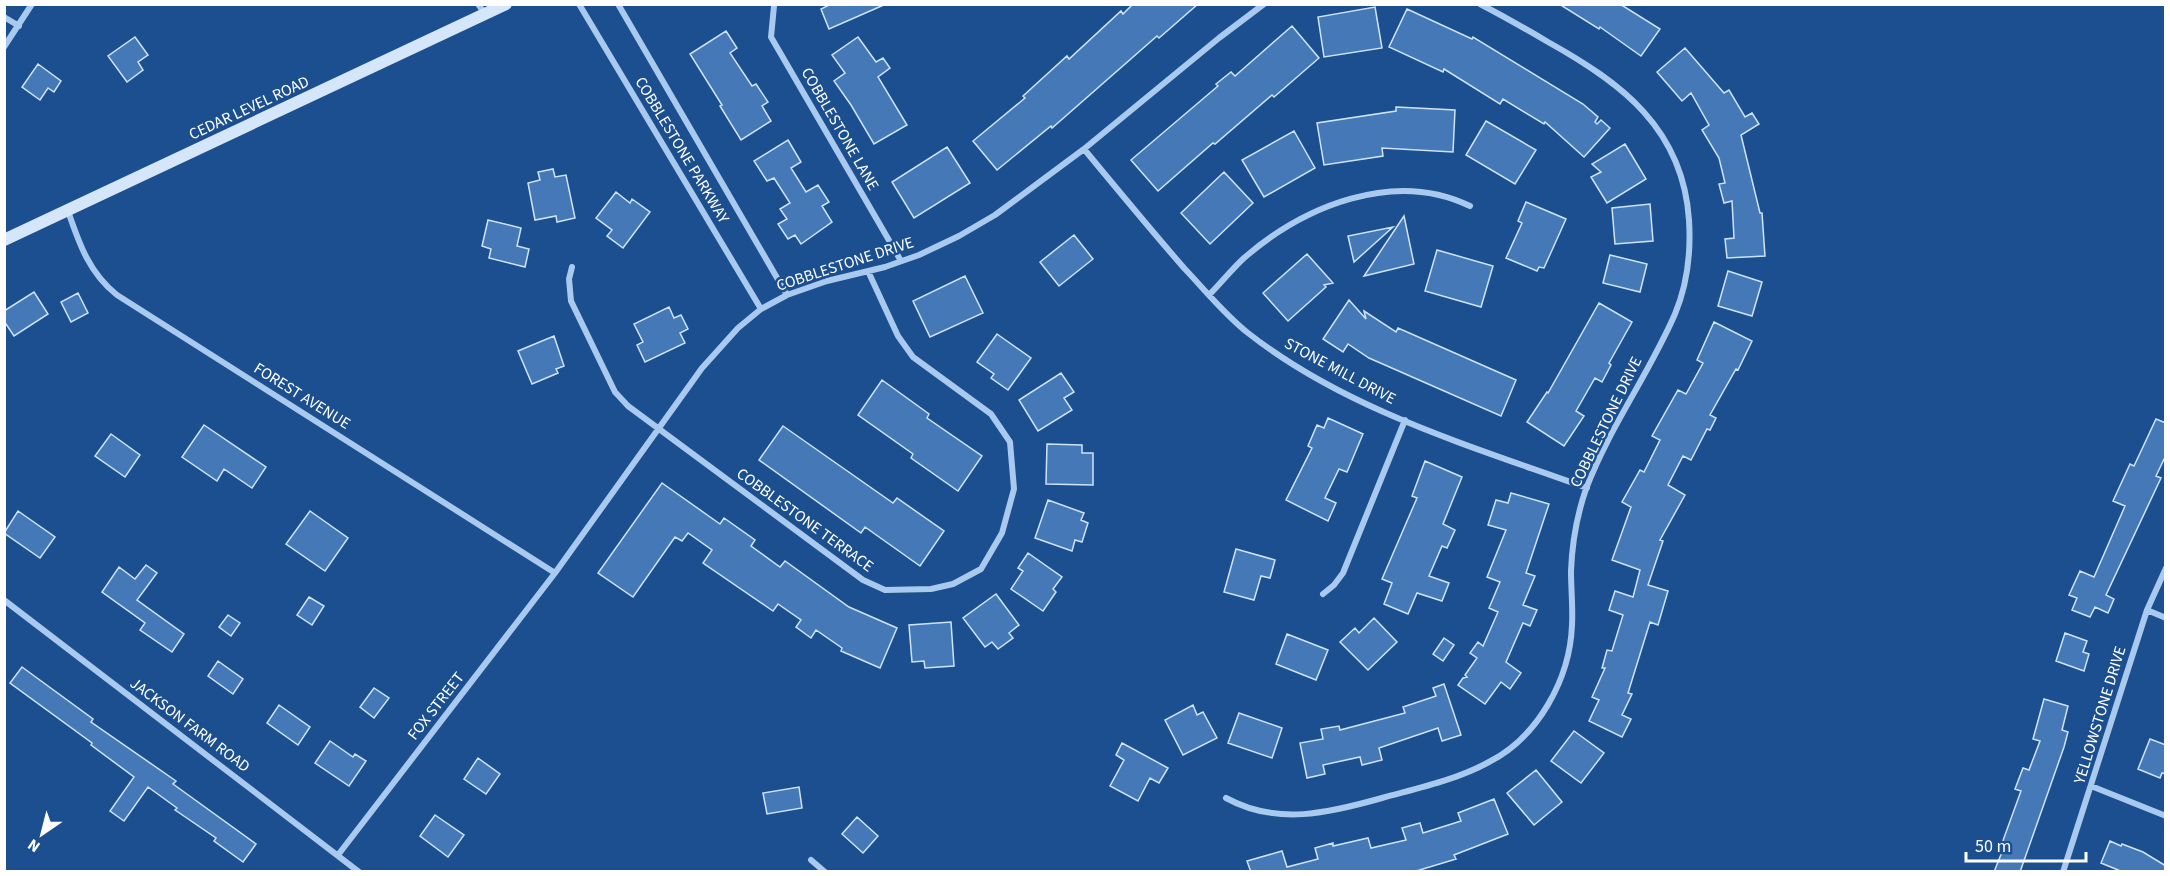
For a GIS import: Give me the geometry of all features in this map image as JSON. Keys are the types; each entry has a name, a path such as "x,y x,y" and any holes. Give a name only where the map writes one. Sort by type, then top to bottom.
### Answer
{"main road":[{"name":"CEDAR LEVEL ROAD","path":"4,240 482,9 506,4"}],"street":[{"path":"4,47 32,4"},
{"name":"COBBLESTONE PARKWAY","path":"579,4 761,309"},
{"name":"COBBLESTONE PARKWAY","path":"618,4 787,295"},
{"name":"COBBLESTONE DRIVE","path":"555,573 714,352 761,309 787,295 827,281 902,261 959,236 995,215 1084,149 1264,4"},
{"name":"COBBLESTONE DRIVE","path":"1226,798 1282,816 1310,815 1338,810 1467,773 1493,761 1533,726 1548,705 1563,672 1572,626 1571,571 1574,538 1587,488 1596,466 1648,370 1676,312 1684,286 1688,258 1689,209 1674,159 1662,135 1646,112 1622,89 1595,69 1480,4"},
{"name":"COBBLESTONE LANE","path":"774,6 771,37 902,261"},
{"path":"4,16 19,26"},
{"name":"STONE MILL DRIVE","path":"1084,149 1146,225 1209,295 1246,331 1276,353 1319,380 1366,404 1587,488"},
{"path":"1209,295 1244,259 1276,233 1330,204 1360,196 1414,190 1435,192 1470,206"},
{"name":"FOREST AVENUE","path":"68,211 86,258 96,275 117,295 555,573"},
{"name":"COBBLESTONE TERRACE","path":"572,267 569,279 571,301 615,392 628,406 863,580 885,590 931,589 953,584 981,569 1002,533 1014,489 1010,442 991,414 913,357 898,336 868,271"},
{"path":"1323,594 1343,573 1405,420"},
{"name":"YELLOWSTONE DRIVE","path":"2063,872 2147,610 2166,568"},
{"name":"FOX STREET","path":"338,855 555,573"},
{"name":"JACKSON FARM ROAD","path":"4,600 359,872"},
{"path":"2147,610 2166,618"},
{"path":"2091,786 2166,816"},
{"path":"811,860 825,872"}],"building":[{"path":"831,4 886,4 829,29 821,9"},
{"path":"1133,4 1198,4 1159,38 1157,36 1052,128 1051,126 997,170 973,141 1025,98 1023,96 1067,56 1069,59 1121,11 1123,14"},
{"path":"1559,4 1620,4 1660,29 1641,56 1600,27 1599,29"},
{"path":"1375,7 1382,48 1324,57 1318,17"},
{"path":"1407,9 1472,39 1473,37 1583,104 1598,117 1595,122 1597,124 1601,120 1610,128 1584,157 1545,122 1544,124 1503,99 1500,104 1444,69 1443,72 1389,47"},
{"path":"1292,26 1319,58 1274,97 1272,95 1215,144 1213,143 1158,191 1131,160 1218,86 1216,84 1231,72 1235,76"},
{"path":"726,31 737,48 730,53 752,86 756,84 768,102 762,106 771,121 741,140 690,54"},
{"path":"135,37 148,55 138,62 143,70 127,82 108,56"},
{"path":"858,37 876,62 883,58 890,68 878,77 907,125 874,144 834,81 845,73 832,55"},
{"path":"1685,48 1724,93 1729,90 1745,117 1752,113 1759,124 1741,135 1760,213 1762,213 1765,256 1727,258 1725,239 1734,238 1732,201 1724,203 1719,184 1725,183 1719,158 1702,130 1709,125 1691,93 1682,101 1657,72"},
{"path":"38,64 61,81 54,92 48,88 40,100 22,87"},
{"path":"1396,107 1455,110 1453,152 1382,148 1383,156 1324,165 1317,123 1396,111"},
{"path":"1486,121 1536,150 1515,184 1466,155"},
{"path":"1294,131 1315,168 1264,197 1242,160"},
{"path":"788,140 801,162 791,168 806,192 818,185 829,202 822,206 832,222 801,244 795,235 788,239 778,224 787,219 780,209 790,203 774,178 767,181 754,161"},
{"path":"1625,144 1646,179 1607,203 1591,177 1601,172 1592,164"},
{"path":"947,147 970,183 914,218 892,182"},
{"path":"553,169 555,177 566,175 575,218 557,222 556,216 535,220 528,183 540,180 538,172"},
{"path":"1224,172 1253,203 1210,244 1181,213"},
{"path":"616,192 630,203 632,199 650,212 623,248 607,236 612,230 596,218"},
{"path":"1526,202 1566,219 1544,268 1539,267 1537,271 1506,258 1522,223 1518,221"},
{"path":"1650,204 1653,241 1615,244 1612,208"},
{"path":"1404,216 1414,264 1364,276"},
{"path":"488,220 521,228 517,246 529,249 525,267 489,258 491,249 482,246"},
{"path":"1393,227 1354,262 1348,236"},
{"path":"1074,235 1093,259 1059,286 1040,262"},
{"path":"1437,250 1493,266 1481,307 1425,291"},
{"path":"1307,254 1333,283 1324,285 1326,287 1288,321 1263,293"},
{"path":"1610,255 1647,264 1640,292 1603,283"},
{"path":"1728,271 1762,282 1752,316 1718,306"},
{"path":"965,276 983,313 930,337 913,301"},
{"path":"34,292 48,314 14,336 4,321 4,311"},
{"path":"78,293 88,313 71,322 61,302"},
{"path":"1349,300 1366,319 1364,311 1396,332 1398,328 1516,380 1501,416 1369,358 1348,344 1343,352 1323,339"},
{"path":"1599,303 1632,322 1609,363 1611,365 1602,382 1595,378 1576,411 1584,416 1564,446 1527,422 1548,393"},
{"path":"669,307 674,318 681,315 688,329 680,333 685,343 645,362 637,345 643,342 634,324"},
{"path":"1714,322 1752,341 1738,370 1736,369 1710,415 1716,418 1710,430 1707,429 1691,460 1683,456 1668,485 1685,495 1660,540 1663,541 1648,585 1668,591 1658,625 1650,622 1628,693 1632,694 1622,715 1631,719 1622,737 1589,721 1599,700 1592,697 1605,668 1602,668 1607,650 1612,651 1623,615 1609,610 1615,591 1633,597 1640,570 1612,560 1631,507 1622,502 1640,470 1644,472 1660,440 1652,436 1678,390 1686,394 1703,363 1697,360"},
{"path":"997,334 1031,358 1008,390 991,378 994,374 977,362"},
{"path":"554,336 564,366 556,369 558,373 532,384 518,351"},
{"path":"1061,373 1074,392 1064,398 1072,410 1038,431 1019,400"},
{"path":"882,380 929,414 927,418 982,456 958,491 911,458 913,454 858,415"},
{"path":"1328,418 1363,434 1347,472 1339,469 1325,498 1336,503 1328,521 1286,500 1312,448 1308,446 1317,425 1324,428"},
{"path":"2156,419 2166,423 2166,455 2156,476 2161,478 2106,595 2114,599 2108,613 2095,607 2090,617 2072,610 2077,598 2069,595 2080,571 2094,577 2125,506 2113,501 2130,464 2134,466"},
{"path":"204,425 266,467 252,488 224,469 217,481 182,457"},
{"path":"783,426 893,503 897,498 944,531 920,566 865,527 861,533 759,460"},
{"path":"111,434 140,455 125,477 95,456"},
{"path":"1047,444 1082,445 1082,453 1093,453 1093,485 1046,484"},
{"path":"1425,461 1462,477 1443,524 1455,530 1447,548 1442,546 1429,576 1449,583 1442,601 1417,593 1408,614 1384,604 1392,583 1382,579 1417,498 1412,496"},
{"path":"662,483 720,524 724,518 755,540 751,546 780,567 785,561 849,607 897,628 880,668 841,651 842,648 816,630 811,638 796,627 801,620 778,604 773,611 703,563 712,550 688,533 682,541 675,537 633,597 598,573"},
{"path":"1511,493 1549,504 1526,573 1535,576 1523,605 1537,610 1530,626 1523,623 1506,662 1521,673 1510,689 1501,682 1485,704 1458,685 1463,678 1467,677 1465,675 1477,658 1470,653 1478,642 1483,646 1498,612 1489,608 1500,582 1487,577 1506,530 1488,525 1496,500 1508,503"},
{"path":"1048,500 1084,513 1081,520 1088,523 1082,542 1075,540 1072,551 1035,538"},
{"path":"18,511 55,537 40,558 4,533"},
{"path":"310,511 348,538 325,571 286,544"},
{"path":"1236,549 1275,560 1270,578 1261,576 1254,600 1224,592"},
{"path":"1028,553 1062,577 1053,589 1056,592 1043,611 1011,589 1023,571 1018,568"},
{"path":"146,565 157,573 137,600 184,634 172,652 140,630 145,623 102,592 119,567 135,579"},
{"path":"996,594 1019,625 1009,633 1013,638 998,649 992,642 985,647 963,618"},
{"path":"309,597 324,606 312,625 297,615"},
{"path":"228,615 240,623 231,636 219,627"},
{"path":"1374,618 1397,642 1368,670 1340,642 1355,628 1359,633"},
{"path":"951,622 954,666 925,668 924,661 912,662 909,625"},
{"path":"2065,633 2087,641 2083,652 2089,654 2084,671 2056,661"},
{"path":"1287,634 1328,650 1316,680 1276,664"},
{"path":"1444,638 1454,645 1443,661 1433,654"},
{"path":"218,661 243,679 233,694 208,676"},
{"path":"22,667 93,719 91,722 176,781 173,784 256,844 243,862 214,841 216,838 175,810 177,808 148,787 124,821 110,811 134,777 10,683"},
{"path":"1444,684 1461,735 1442,741 1438,728 1379,748 1382,760 1362,765 1360,757 1323,765 1325,774 1307,778 1300,743 1323,739 1321,729 1339,726 1340,730 1405,713 1403,707 1436,696 1433,688"},
{"path":"374,688 389,698 374,718 360,707"},
{"path":"2044,699 2068,706 2062,730 2068,732 2064,747 2020,872 1994,872 2021,791 2015,789 2023,768 2029,770 2040,741 2033,739"},
{"path":"279,705 310,727 298,745 267,723"},
{"path":"1193,705 1197,715 1203,712 1217,738 1183,755 1165,720"},
{"path":"1239,713 1282,728 1272,758 1228,743"},
{"path":"1574,731 1604,753 1581,783 1551,761"},
{"path":"2150,739 2166,745 2166,774 2162,773 2160,778 2138,769"},
{"path":"330,741 353,757 355,754 366,761 349,786 315,763"},
{"path":"1122,743 1168,768 1159,783 1150,778 1138,801 1110,786 1124,760 1116,755"},
{"path":"478,758 500,774 486,794 464,779"},
{"path":"1536,770 1562,802 1534,825 1507,793"},
{"path":"799,787 802,808 767,814 763,793"},
{"path":"1494,799 1508,834 1454,855 1456,859 1413,872 1251,872 1247,861 1282,851 1287,867 1318,859 1315,848 1333,843 1333,846 1368,838 1371,848 1406,840 1402,828 1420,823 1423,833 1461,821 1458,813"},
{"path":"435,815 464,835 448,857 420,836"},
{"path":"857,817 878,836 863,853 842,834"},
{"path":"2110,841 2143,852 2166,866 2166,872 2123,872 2101,863"}]}
